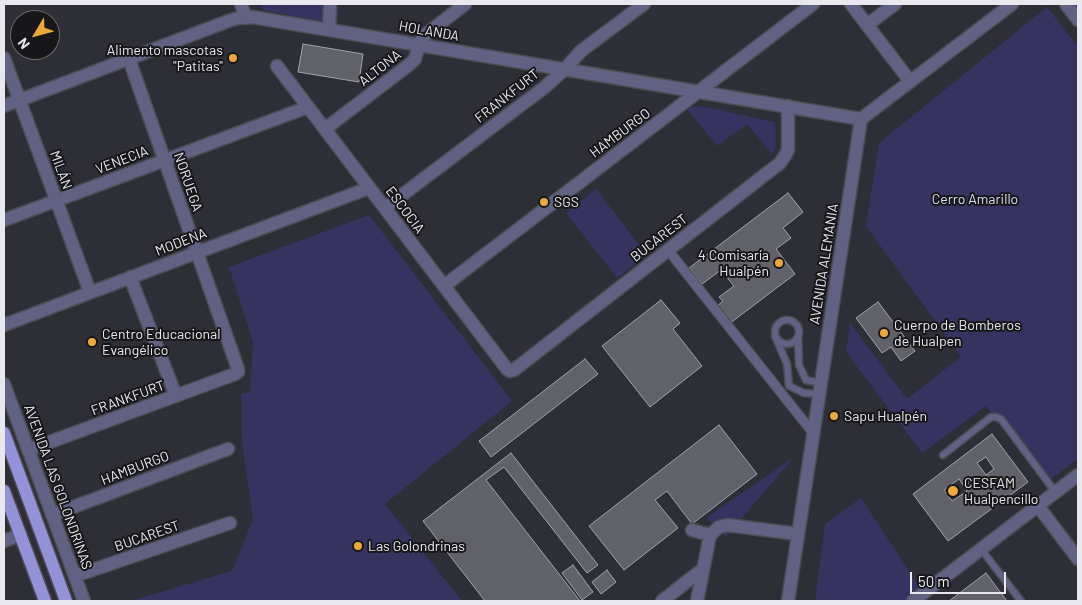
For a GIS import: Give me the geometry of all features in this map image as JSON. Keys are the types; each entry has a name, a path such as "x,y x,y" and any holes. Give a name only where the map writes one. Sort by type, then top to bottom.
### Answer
{"main road":[{"path":"4,433 66,601"},
{"path":"5,498 45,601"}],"street":[{"path":"241,4 246,18"},
{"path":"329,29 330,4"},
{"name":"ALTONA","path":"325,129 410,64 415,59 419,44 424,36 465,4"},
{"name":"FRANKFURT","path":"385,208 545,88 581,51 644,4"},
{"name":"HAMBURGO","path":"444,286 814,4"},
{"path":"851,4 910,82"},
{"path":"867,25 894,4"},
{"path":"861,119 1012,4"},
{"path":"1066,4 1078,20"},
{"name":"HOLANDA","path":"4,106 232,20 264,18 861,119"},
{"name":"MILÁN","path":"4,58 90,292"},
{"name":"NORUEGA","path":"129,59 238,372"},
{"name":"ESCOCIA","path":"277,66 510,371"},
{"name":"BUCAREST","path":"510,371 514,370 783,159 789,144 788,106"},
{"name":"VENECIA","path":"4,220 308,107"},
{"name":"AVENIDA ALEMANIA","path":"788,601 861,119"},
{"name":"MODENA","path":"4,325 369,188"},
{"path":"668,250 814,433"},
{"path":"130,277 176,396"},
{"name":"FRANKFURT","path":"28,450 238,372"},
{"name":"AVENIDA LAS GOLONDRINAS","path":"4,384 84,601"},
{"name":"HAMBURGO","path":"52,515 228,449"},
{"path":"913,601 1078,476"},
{"path":"1038,506 1078,559"},
{"name":"BUCAREST","path":"75,576 230,523"},
{"path":"697,601 710,535 719,527 728,525 798,534"},
{"path":"692,530 710,535"},
{"path":"4,541 20,535"},
{"path":"662,601 703,569"}],"lane":[{"path":"782,320 790,320 797,325 799,332 799,365 806,380 820,389 804,393 789,386 787,364 774,332 776,326 782,320"},
{"path":"775,336 779,341 787,344 794,342 798,337"},
{"path":"943,455 991,417 996,417 1056,493"},
{"path":"982,549 1021,601"}],"green space":[{"path":"260,4 339,4 337,24 263,10"},
{"name":"Cerro Amarillo","path":"1047,7 1078,47 1078,459 1044,484 986,406 922,453 846,352 850,323 907,399 961,357 866,226 879,143"},
{"path":"697,106 774,122 776,134 775,150 772,154 747,124 717,146 687,109"},
{"path":"596,189 647,255 617,278 566,213"},
{"path":"369,215 512,401 385,504 462,601 130,601 232,571 253,519 242,443 241,394 250,392 253,342 229,267"},
{"path":"793,458 726,537 707,518 710,515"},
{"path":"861,498 924,594 914,601 815,601 825,524"}],"building":[{"path":"303,44 363,54 359,82 298,72"},
{"path":"788,193 803,212 783,228 791,238 776,249 795,274 729,324 716,307 723,301 719,297 734,286 721,270 702,284 689,268"},
{"path":"661,300 680,323 673,329 702,366 650,407 602,346"},
{"name":"Cuerpo de Bomberos de Hualpen","path":"878,302 915,351 901,361 891,347 882,353 856,318"},
{"path":"585,359 598,374 491,457 479,441"},
{"path":"719,425 757,474 692,524 667,491 655,500 678,528 624,570 589,526"},
{"path":"992,434 1028,482 948,541 913,494","holes":["986,457 994,469 986,475 977,463","959,479 967,491 952,501 944,490"]},
{"path":"511,453 598,565 587,573 504,467 486,480 580,601 485,601 423,521"},
{"path":"573,565 593,592 582,600 562,573"},
{"path":"607,570 616,582 601,594 592,582"},
{"path":"986,573 1007,601 949,601"}],"place":[{"name":"Alimento mascotas \"Patitas\"","path":"233,58"},
{"name":"SGS","path":"544,202"},
{"name":"4 Comisaría Hualpén","path":"779,263"},
{"name":"Cuerpo de Bomberos de Hualpen","path":"884,333"},
{"name":"Centro Educacional Evangélico","path":"92,342"},
{"name":"Sapu Hualpén","path":"834,416"},
{"name":"CESFAM Hualpencillo","path":"953,491"},
{"name":"Las Golondrinas","path":"358,546"}]}
